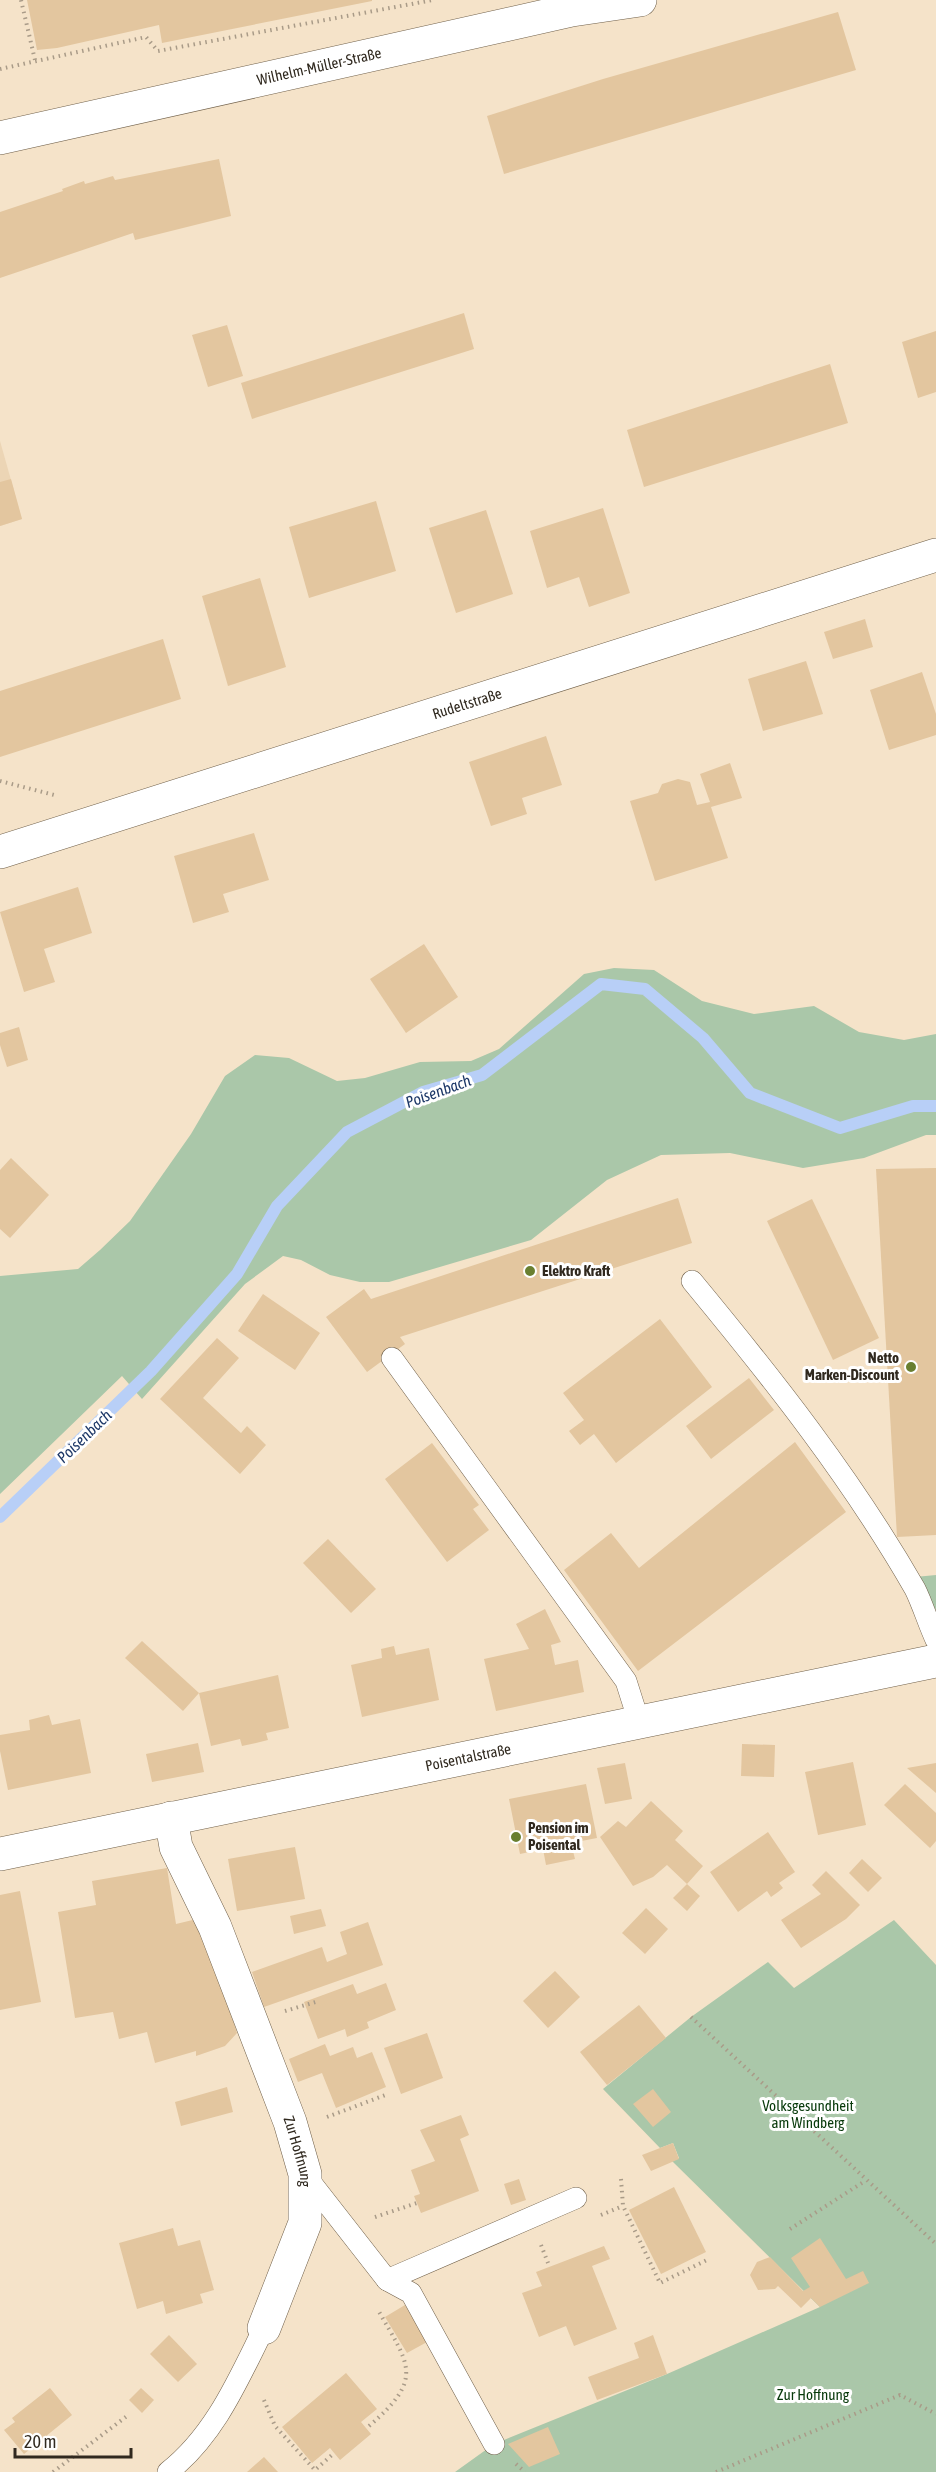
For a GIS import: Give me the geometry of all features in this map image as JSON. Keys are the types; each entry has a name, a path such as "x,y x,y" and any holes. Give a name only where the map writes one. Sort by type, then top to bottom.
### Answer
{"street":[{"name":"Wilhelm-Müller-Straße","path":"0,138 231,84 572,10 624,1"},
{"name":"Rudeltstraße","path":"0,852 936,555"},
{"name":"Poisentalstraße","path":"0,1854 936,1661"},
{"name":"Zur Hoffnung","path":"171,1818 176,1847 215,1928 292,2130 305,2174 305,2223 264,2328"}],"lane":[{"path":"692,1281 778,1384 855,1494 916,1591 936,1640"},
{"path":"392,1358 626,1681 639,1722"},
{"path":"305,2174 387,2280 411,2293 494,2444"},
{"path":"387,2280 576,2198"},
{"name":"Zur Hoffnung","path":"168,2472 203,2439 235,2386 264,2328"}],"path":[{"path":"21,0 36,60"},
{"path":"0,69 146,38 158,51 433,0"},
{"path":"301,2008 319,2001"},
{"path":"691,2017 936,2244"},
{"path":"292,2130 388,2094"},
{"path":"621,2179 623,2206 660,2283 708,2259"},
{"path":"790,2229 865,2180"},
{"path":"377,2216 420,2202"},
{"path":"609,2212 623,2206"},
{"path":"540,2243 548,2263"},
{"path":"369,2426 386,2412 405,2385 408,2362 382,2318"},
{"path":"716,2472 900,2395 936,2414"},
{"path":"267,2410 275,2426 315,2470 332,2455"},
{"path":"53,2472 127,2416"}],"shaded area":[{"path":"0,441 22,519 0,526"}],"green space":[{"path":"614,968 654,970 702,1001 754,1014 814,1006 859,1032 904,1040 936,1034 936,1135 926,1135 864,1158 803,1168 730,1153 661,1155 607,1180 531,1240 389,1282 360,1282 330,1275 301,1260 283,1256 245,1284 142,1399 122,1376 0,1494 0,1276 78,1269 100,1250 130,1221 191,1134 225,1076 255,1055 289,1058 337,1081 365,1078 420,1062 471,1061 499,1049 584,974"},
{"path":"936,1575 936,1610 915,1577"},
{"name":"Volksgesundheit am Windberg","path":"894,1920 936,1965 936,2472 455,2472 494,2444 667,2374 820,2307 672,2161 679,2158 673,2143 660,2148 603,2089 691,2017 768,1962 794,1988"}],"building":[{"path":"27,0 372,1 162,43 159,25 57,48 37,50"},
{"path":"838,12 856,70 504,174 487,116 603,79"},
{"path":"219,159 231,216 135,240 133,233 0,278 0,212 63,191 62,189 84,181 85,184 113,176 115,180"},
{"path":"464,313 474,349 252,419 241,383"},
{"path":"227,325 243,376 208,387 192,335"},
{"path":"936,331 936,392 918,398 902,342"},
{"path":"830,364 848,423 644,487 627,430"},
{"path":"11,479 22,519 0,526 0,482"},
{"path":"376,501 396,571 309,598 289,527"},
{"path":"603,508 630,593 589,607 579,577 547,588 530,531"},
{"path":"486,510 513,594 456,613 429,528"},
{"path":"260,578 286,667 228,686 202,596"},
{"path":"865,619 873,647 833,659 824,632"},
{"path":"163,639 181,699 0,757 0,691"},
{"path":"806,661 823,714 763,731 748,679"},
{"path":"922,672 936,714 936,735 889,750 870,690"},
{"path":"546,736 562,785 522,798 527,814 491,826 469,762"},
{"path":"730,763 742,798 711,807 728,858 655,881 630,801 658,793 662,784 678,779 690,782 697,805 710,802 700,774"},
{"path":"254,833 269,880 223,894 229,912 193,923 174,856"},
{"path":"78,887 92,933 44,949 55,982 24,992 0,912"},
{"path":"424,944 458,997 406,1033 370,979"},
{"path":"19,1027 28,1060 7,1067 0,1045 0,1033"},
{"path":"11,1158 49,1195 10,1238 0,1229 0,1170"},
{"name":"Netto Marken-Discount","path":"936,1168 936,1535 897,1537 876,1169"},
{"name":"Elektro Kraft","path":"678,1198 692,1243 400,1337 405,1344 367,1372 326,1317 364,1289 371,1299"},
{"path":"812,1199 879,1338 833,1360 767,1221"},
{"path":"263,1294 320,1333 295,1370 238,1331"},
{"path":"660,1319 712,1387 616,1463 594,1434 580,1445 569,1431 584,1420 563,1393"},
{"path":"217,1338 239,1358 203,1398 241,1433 247,1426 266,1445 240,1474 160,1399"},
{"path":"749,1378 774,1410 711,1459 686,1426"},
{"path":"795,1442 846,1512 638,1671 564,1570 611,1533 639,1568"},
{"path":"432,1443 479,1505 473,1509 489,1530 447,1562 385,1479"},
{"path":"328,1539 376,1589 351,1613 303,1563"},
{"path":"545,1609 561,1642 551,1645 555,1665 578,1660 584,1692 496,1711 484,1659 529,1649 516,1624"},
{"path":"142,1641 199,1693 183,1711 125,1658"},
{"path":"394,1646 396,1655 429,1648 439,1700 362,1717 351,1665 382,1658 381,1649"},
{"path":"278,1675 289,1728 266,1733 268,1740 256,1743 242,1746 240,1739 211,1746 199,1693"},
{"path":"49,1715 52,1725 80,1719 91,1773 8,1790 0,1751 0,1735 30,1730 29,1720"},
{"path":"198,1743 204,1772 152,1782 146,1754"},
{"path":"742,1744 775,1745 774,1777 741,1776"},
{"path":"853,1762 866,1825 818,1835 805,1772"},
{"path":"625,1763 632,1799 605,1804 597,1768"},
{"path":"936,1763 936,1793 907,1768"},
{"path":"586,1784 597,1838 571,1843 575,1859 546,1865 543,1849 520,1854 509,1799"},
{"path":"905,1784 936,1813 936,1841 930,1848 884,1805"},
{"path":"651,1801 683,1831 675,1840 703,1866 687,1884 667,1865 653,1877 633,1886 600,1837 618,1821 626,1827"},
{"path":"768,1832 795,1872 779,1883 783,1888 771,1897 767,1891 738,1912 710,1872"},
{"path":"295,1847 305,1899 237,1911 228,1859"},
{"path":"862,1859 882,1878 868,1892 849,1873"},
{"path":"167,1868 176,1924 201,1918 237,2033 225,2046 196,2056 196,2051 155,2063 147,2032 119,2039 113,2012 75,2018 58,1912 96,1905 92,1881"},
{"path":"826,1871 860,1905 846,1919 801,1948 781,1920 821,1894 812,1885"},
{"path":"687,1884 700,1896 687,1911 673,1898"},
{"path":"20,1891 41,2002 0,2010 0,1895"},
{"path":"646,1908 668,1929 645,1954 622,1933"},
{"path":"321,1909 326,1926 294,1934 290,1916"},
{"path":"368,1922 383,1965 264,2007 252,1972 322,1947 327,1962 347,1954 340,1932"},
{"path":"555,1971 580,1997 548,2028 523,2001"},
{"path":"386,1983 396,2010 367,2022 369,2028 347,2037 345,2029 318,2039 304,2002 353,1984 357,1994"},
{"path":"639,2005 666,2038 607,2085 580,2052"},
{"path":"427,2033 443,2078 401,2094 384,2048"},
{"path":"325,2044 330,2056 353,2047 357,2058 372,2052 386,2087 336,2108 322,2073 298,2082 289,2059"},
{"path":"227,2087 233,2112 181,2126 175,2102"},
{"path":"653,2089 671,2112 653,2127 633,2104"},
{"path":"461,2115 469,2135 460,2139 479,2191 421,2213 414,2196 420,2194 411,2170 435,2161 420,2130"},
{"path":"673,2143 679,2159 651,2171 642,2155"},
{"path":"519,2179 526,2200 511,2205 504,2184"},
{"path":"674,2187 706,2252 661,2274 629,2210"},
{"path":"173,2228 178,2246 200,2240 214,2290 200,2294 203,2303 166,2314 163,2301 137,2309 119,2243"},
{"path":"820,2238 846,2279 863,2271 869,2283 820,2307 811,2298 801,2308 778,2286 775,2289 758,2290 750,2275 757,2262 770,2257 803,2291 810,2287 791,2258"},
{"path":"604,2246 610,2259 592,2266 617,2329 574,2346 566,2326 539,2337 522,2293 542,2286 536,2272"},
{"path":"405,2305 427,2342 407,2353 385,2317"},
{"path":"169,2335 197,2364 178,2382 150,2354"},
{"path":"653,2335 667,2374 597,2400 588,2377 639,2358 634,2343"},
{"path":"346,2373 377,2409 361,2422 371,2434 340,2460 330,2448 312,2463 282,2427"},
{"path":"50,2388 72,2415 24,2454 4,2430 15,2422 12,2418"},
{"path":"141,2388 154,2400 142,2413 129,2400"},
{"path":"548,2427 560,2454 529,2467 508,2444"},
{"path":"264,2457 278,2472 247,2472"}],"waterway":[{"name":"Poisenbach","path":"0,1517 151,1371 237,1274 277,1206 347,1132 423,1092 482,1075 601,984 645,989 703,1038 750,1093 840,1128 913,1106 936,1106"}],"place":[{"name":"Elektro Kraft","path":"530,1271"},
{"name":"Netto Marken-Discount","path":"911,1367"},
{"name":"Pension im Poisental","path":"516,1837"}]}
